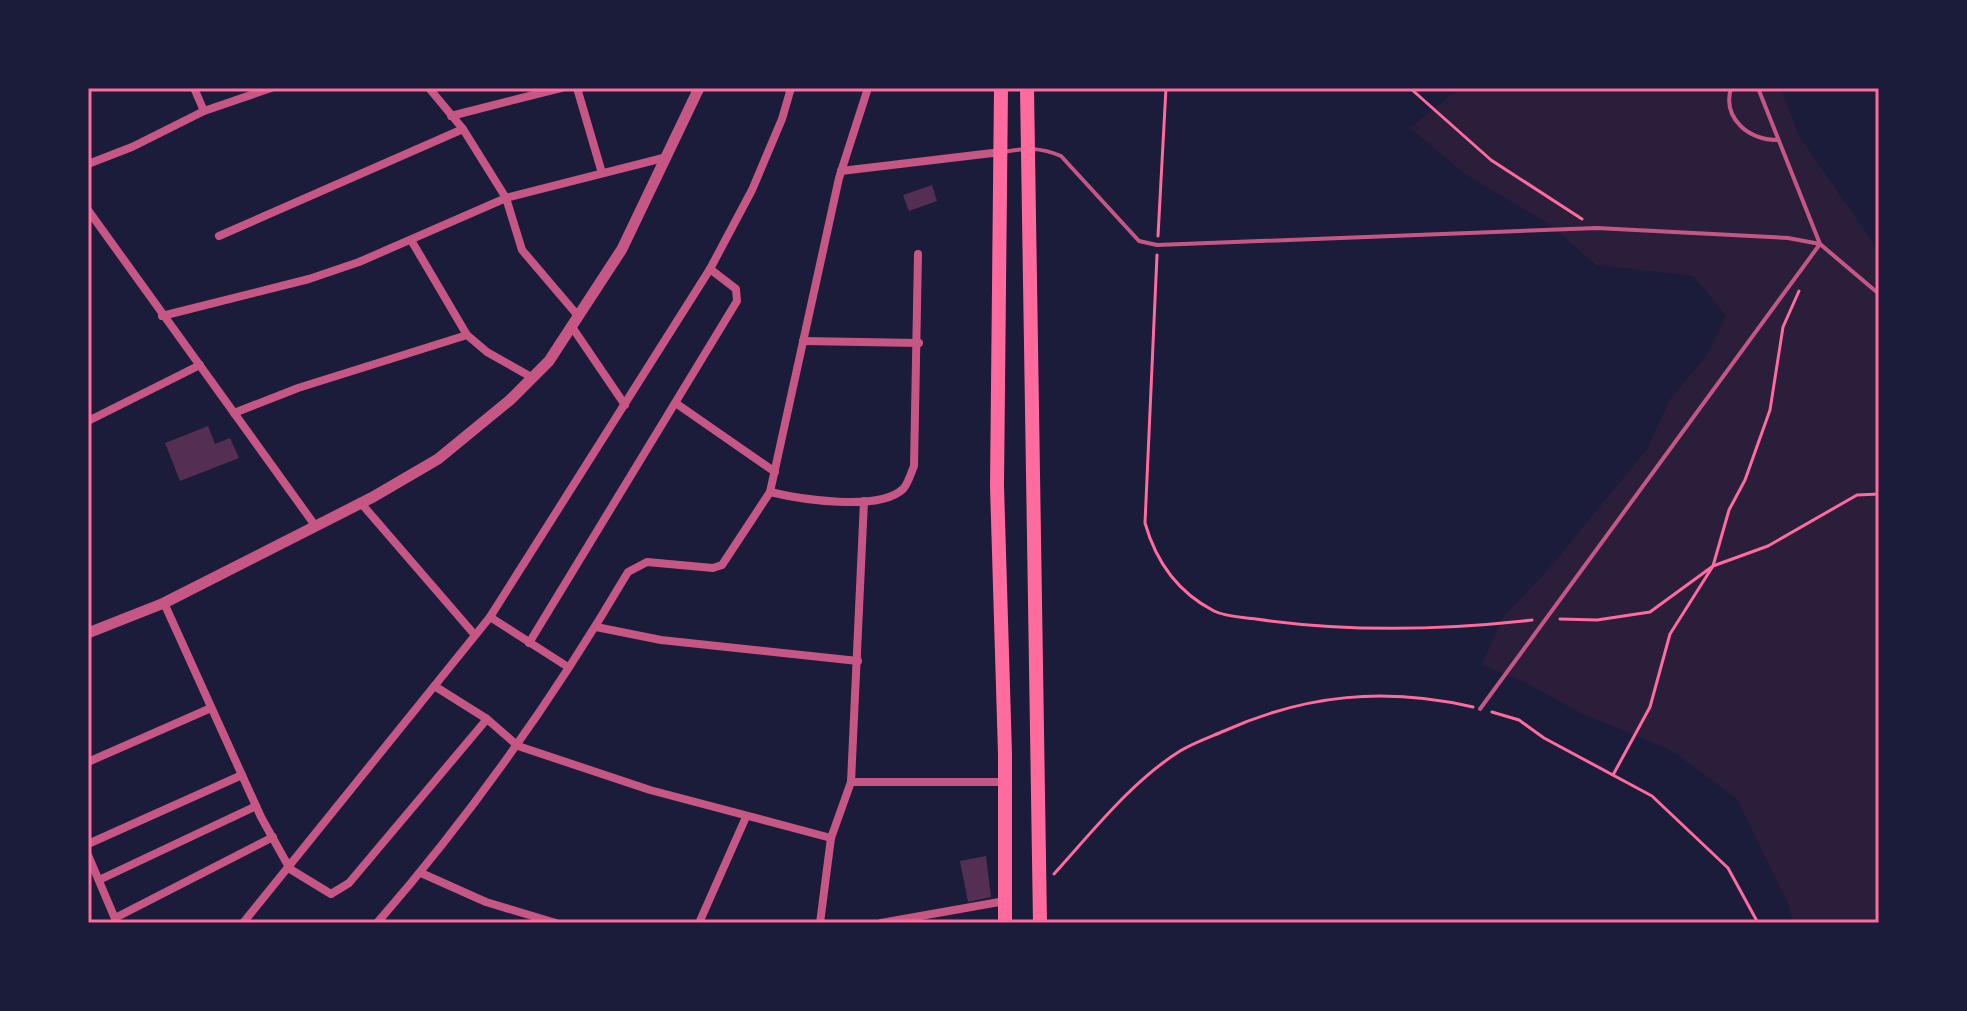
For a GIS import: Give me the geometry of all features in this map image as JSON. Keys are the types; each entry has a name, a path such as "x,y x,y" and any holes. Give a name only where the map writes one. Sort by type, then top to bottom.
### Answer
{"main road":[{"path":"1001,88 997,486 1005,782 1005,923"},
{"path":"1027,88 1040,923"}],"street":[{"path":"194,88 204,111"},
{"path":"88,164 204,111 271,88"},
{"path":"429,88 463,129 506,198 522,250 576,322 625,405"},
{"path":"451,116 561,88"},
{"path":"577,88 602,173"},
{"path":"88,633 164,603 360,502 438,459 473,433 533,378 576,322 622,249 699,88"},
{"path":"243,923 290,869 490,617 710,269 752,190 782,119 791,88"},
{"path":"377,923 421,873 518,746 628,572 636,565 647,562 713,568 722,565 770,492 841,171 868,88"},
{"path":"219,236 463,129"},
{"path":"841,171 1001,152"},
{"path":"162,316 309,279 411,240 447,221 506,198 667,157"},
{"path":"88,210 314,524"},
{"path":"411,240 467,335 487,352 533,378"},
{"path":"770,492 803,500 864,501 903,490 914,466 919,343 918,254"},
{"path":"529,643 737,301 736,289 710,269"},
{"path":"234,413 298,388 467,335"},
{"path":"803,341 919,343"},
{"path":"88,421 200,365"},
{"path":"677,404 775,472"},
{"path":"820,923 831,838 851,782 864,501"},
{"path":"360,502 474,634"},
{"path":"164,603 256,806 290,869 331,894 341,890 487,719"},
{"path":"490,617 568,667"},
{"path":"596,627 692,645 858,661"},
{"path":"436,687 487,719 518,746 650,790 831,838"},
{"path":"88,762 211,708"},
{"path":"88,844 242,775"},
{"path":"851,782 1005,782"},
{"path":"99,880 256,806"},
{"path":"699,923 746,817"},
{"path":"88,855 116,920 273,837"},
{"path":"421,873 486,902 556,923"},
{"path":"881,923 1005,901"}],"lane":[{"path":"1731,88 1730,107 1740,127 1752,136 1778,140"},
{"path":"1758,88 1820,244 1879,294"},
{"path":"1001,152 1028,147 1045,149 1061,156 1139,241 1157,245 1597,228 1788,238 1820,244"},
{"path":"1480,709 1820,244"}],"path":[{"path":"1166,88 1145,523 1153,552 1181,590 1217,613 1307,627 1484,625 1547,619 1597,620 1650,612 1713,566 1768,546 1857,495 1879,494"},
{"path":"1410,88 1491,160 1597,228"},
{"path":"1613,775 1650,707 1670,634 1713,566 1729,510 1745,480 1770,410 1783,327 1801,286"},
{"path":"1039,889 1156,769 1181,750 1263,713 1327,698 1361,695 1438,699 1519,720 1544,738 1652,796 1728,868 1758,923"}],"shaded area":[{"path":"1460,88 1781,88 1799,136 1879,251 1879,923 1793,923 1789,906 1737,799 1674,752 1579,712 1522,681 1482,665 1502,618 1546,572 1648,448 1669,401 1706,356 1726,316 1694,276 1596,265 1551,225 1465,174 1410,128"}],"building":[{"path":"932,185 937,201 909,211 903,195"},
{"path":"208,426 215,444 230,438 239,458 180,481 165,443"},
{"path":"986,856 991,897 968,902 960,861"}]}
